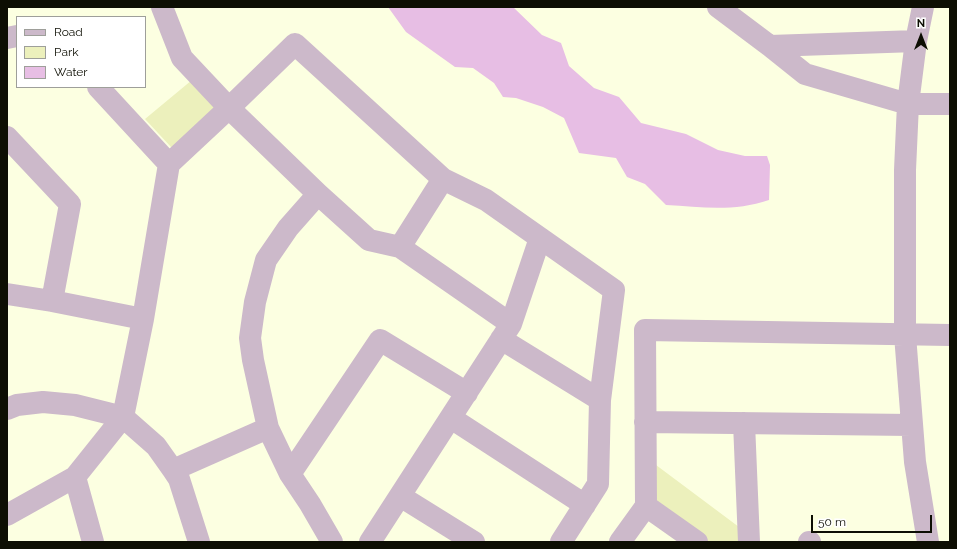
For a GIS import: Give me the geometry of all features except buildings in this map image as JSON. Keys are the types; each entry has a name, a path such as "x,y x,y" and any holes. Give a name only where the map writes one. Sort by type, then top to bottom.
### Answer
{"street":[{"path":"162,7 182,58 229,108 318,194 370,240 400,247 506,332 600,400"},
{"path":"718,7 805,74 908,104 950,104"},
{"path":"923,7 916,41 908,104 905,170 905,335 915,462 928,542"},
{"path":"770,46 916,41"},
{"path":"7,515 75,477 123,417 143,319 169,164 295,44 443,178 486,200 614,290 600,400 598,484 561,542"},
{"path":"99,88 169,164"},
{"path":"7,136 70,204 52,301"},
{"path":"400,247 443,178"},
{"path":"318,194 288,228 266,260 255,302 250,338 253,360 268,428 290,474 310,504 332,542"},
{"path":"370,542 506,332 540,238"},
{"path":"7,294 52,301 143,319"},
{"path":"620,542 646,506 646,330 950,335"},
{"path":"290,474 380,340 467,393"},
{"path":"7,408 17,405 43,402 75,405 123,417 156,446 174,470 179,479 199,542"},
{"path":"451,418 585,505"},
{"path":"646,422 912,425"},
{"path":"744,423 749,542"},
{"path":"174,470 268,428"},
{"path":"75,477 93,542"},
{"path":"400,496 474,542"},
{"path":"646,506 696,542"}],"green space":[{"path":"192,80 217,105 176,147 171,147 145,119"},
{"path":"656,465 743,530 744,542 709,542 654,504"}],"water":[{"path":"388,7 513,7 542,35 561,43 569,66 594,88 619,97 641,123 686,134 718,150 745,156 767,156 770,165 769,200 756,204 718,208 666,205 645,184 627,177 616,158 579,153 564,118 543,107 516,98 503,97 494,83 473,68 455,67 406,32"}]}
